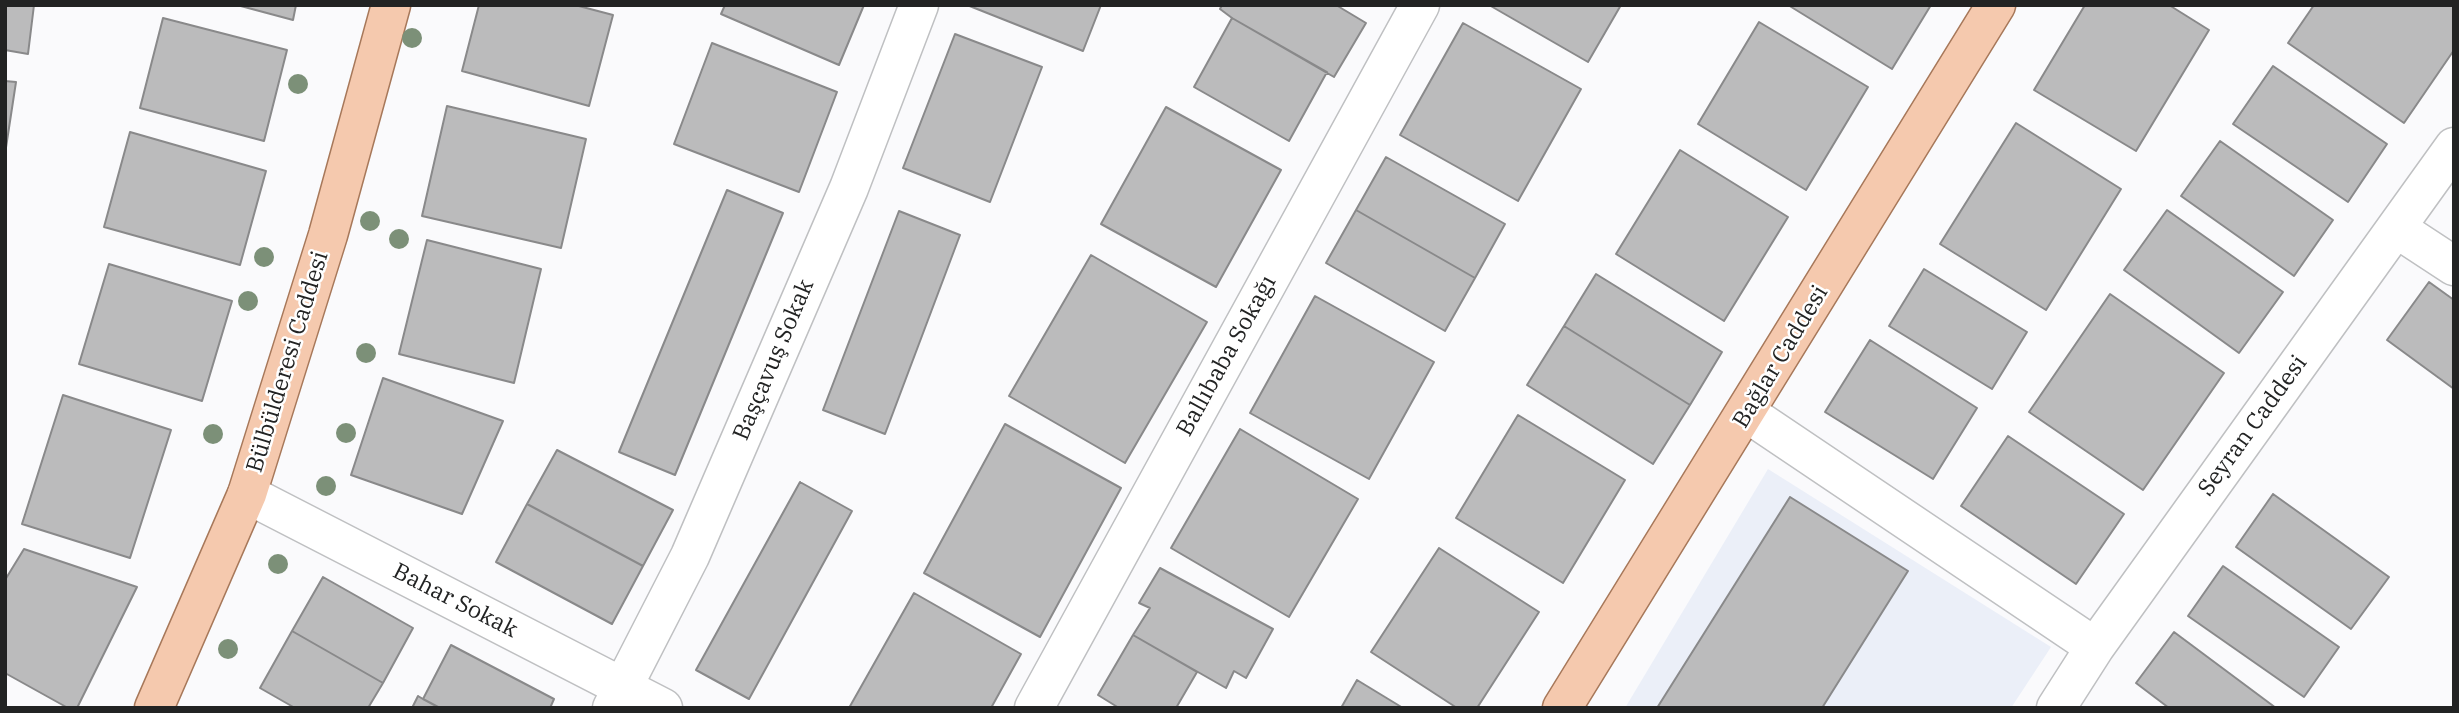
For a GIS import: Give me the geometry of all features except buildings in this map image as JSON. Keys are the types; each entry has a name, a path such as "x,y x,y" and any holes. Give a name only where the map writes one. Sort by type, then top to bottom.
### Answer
{"main road":[{"name":"Bülbülderesi Caddesi","path":"154,708 247,494 328,235 391,5"},
{"name":"Bağlar Caddesi","path":"1562,708 1747,413 1996,5"}],"street":[{"name":"Başçavuş Sokak","path":"618,698 695,543 849,188 919,5"},
{"name":"Ballıbaba Sokağı","path":"1034,708 1420,5"},
{"name":"Seyran Caddesi","path":"2056,708 2095,647 2454,147"},
{"path":"2396,228 2454,266"},
{"path":"1747,413 2095,647"},
{"name":"Bahar Sokak","path":"247,494 618,698 663,708"}],"shaded area":[{"path":"1768,469 2051,647 2011,708 1625,708"}]}
